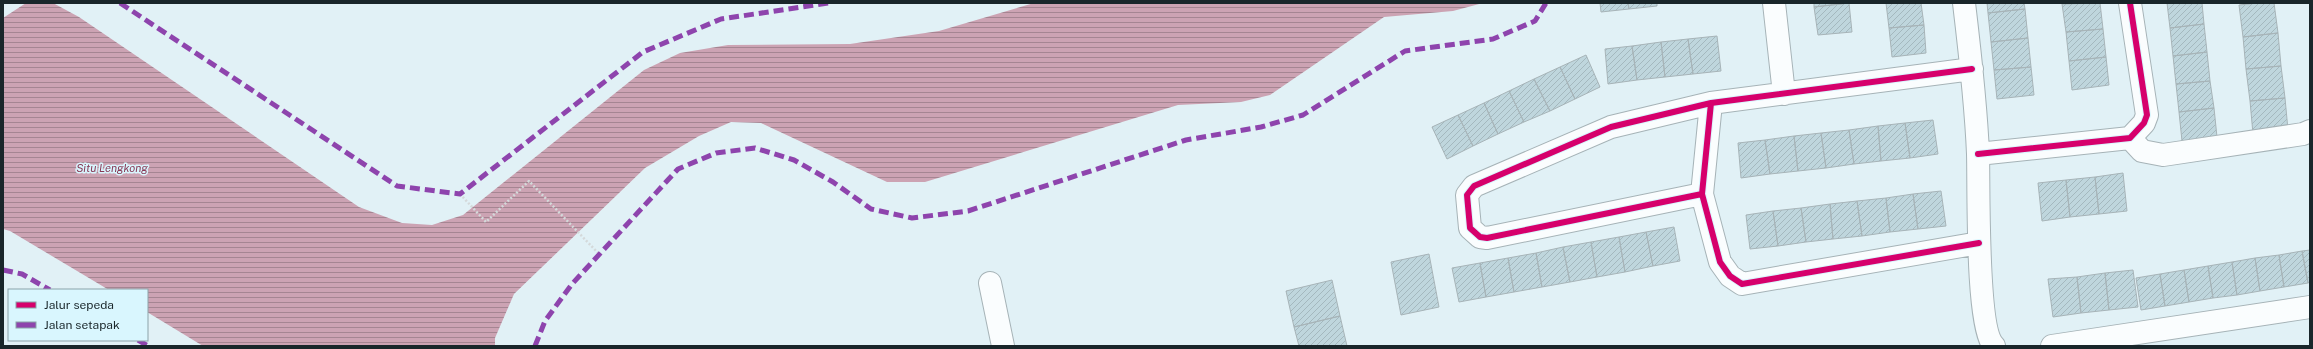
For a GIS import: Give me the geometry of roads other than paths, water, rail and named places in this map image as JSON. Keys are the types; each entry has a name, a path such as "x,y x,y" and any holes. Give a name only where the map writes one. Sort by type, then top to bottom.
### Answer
{"street":[{"path":"1774,3 1784,94"},
{"path":"1964,3 1972,69 1978,154 1979,243 1985,327 1990,342 1994,346"},
{"path":"1978,154 2130,138 2144,123 2147,115 2130,3"},
{"path":"1702,194 1487,238 1480,237 1470,228 1467,195 1474,186 1612,127 1711,103 1972,69"},
{"path":"1711,103 1702,194 1720,262 1730,276 1742,284 1979,243"},
{"path":"2130,138 2142,151 2163,155 2303,134 2310,131"},
{"path":"990,284 1003,346"},
{"path":"2052,346 2310,307"}],"water":[{"name":"Situ Lengkong","path":"26,3 53,3 79,17 359,207 402,223 432,225 463,215 644,70 680,53 728,45 850,44 939,31 1034,3 1483,3 1453,11 1384,17 1270,95 1241,102 1178,105 925,182 887,182 761,123 731,122 699,136 645,168 514,294 495,338 495,346 203,346 148,313 148,289 107,289 10,231 3,229 3,18"}]}
